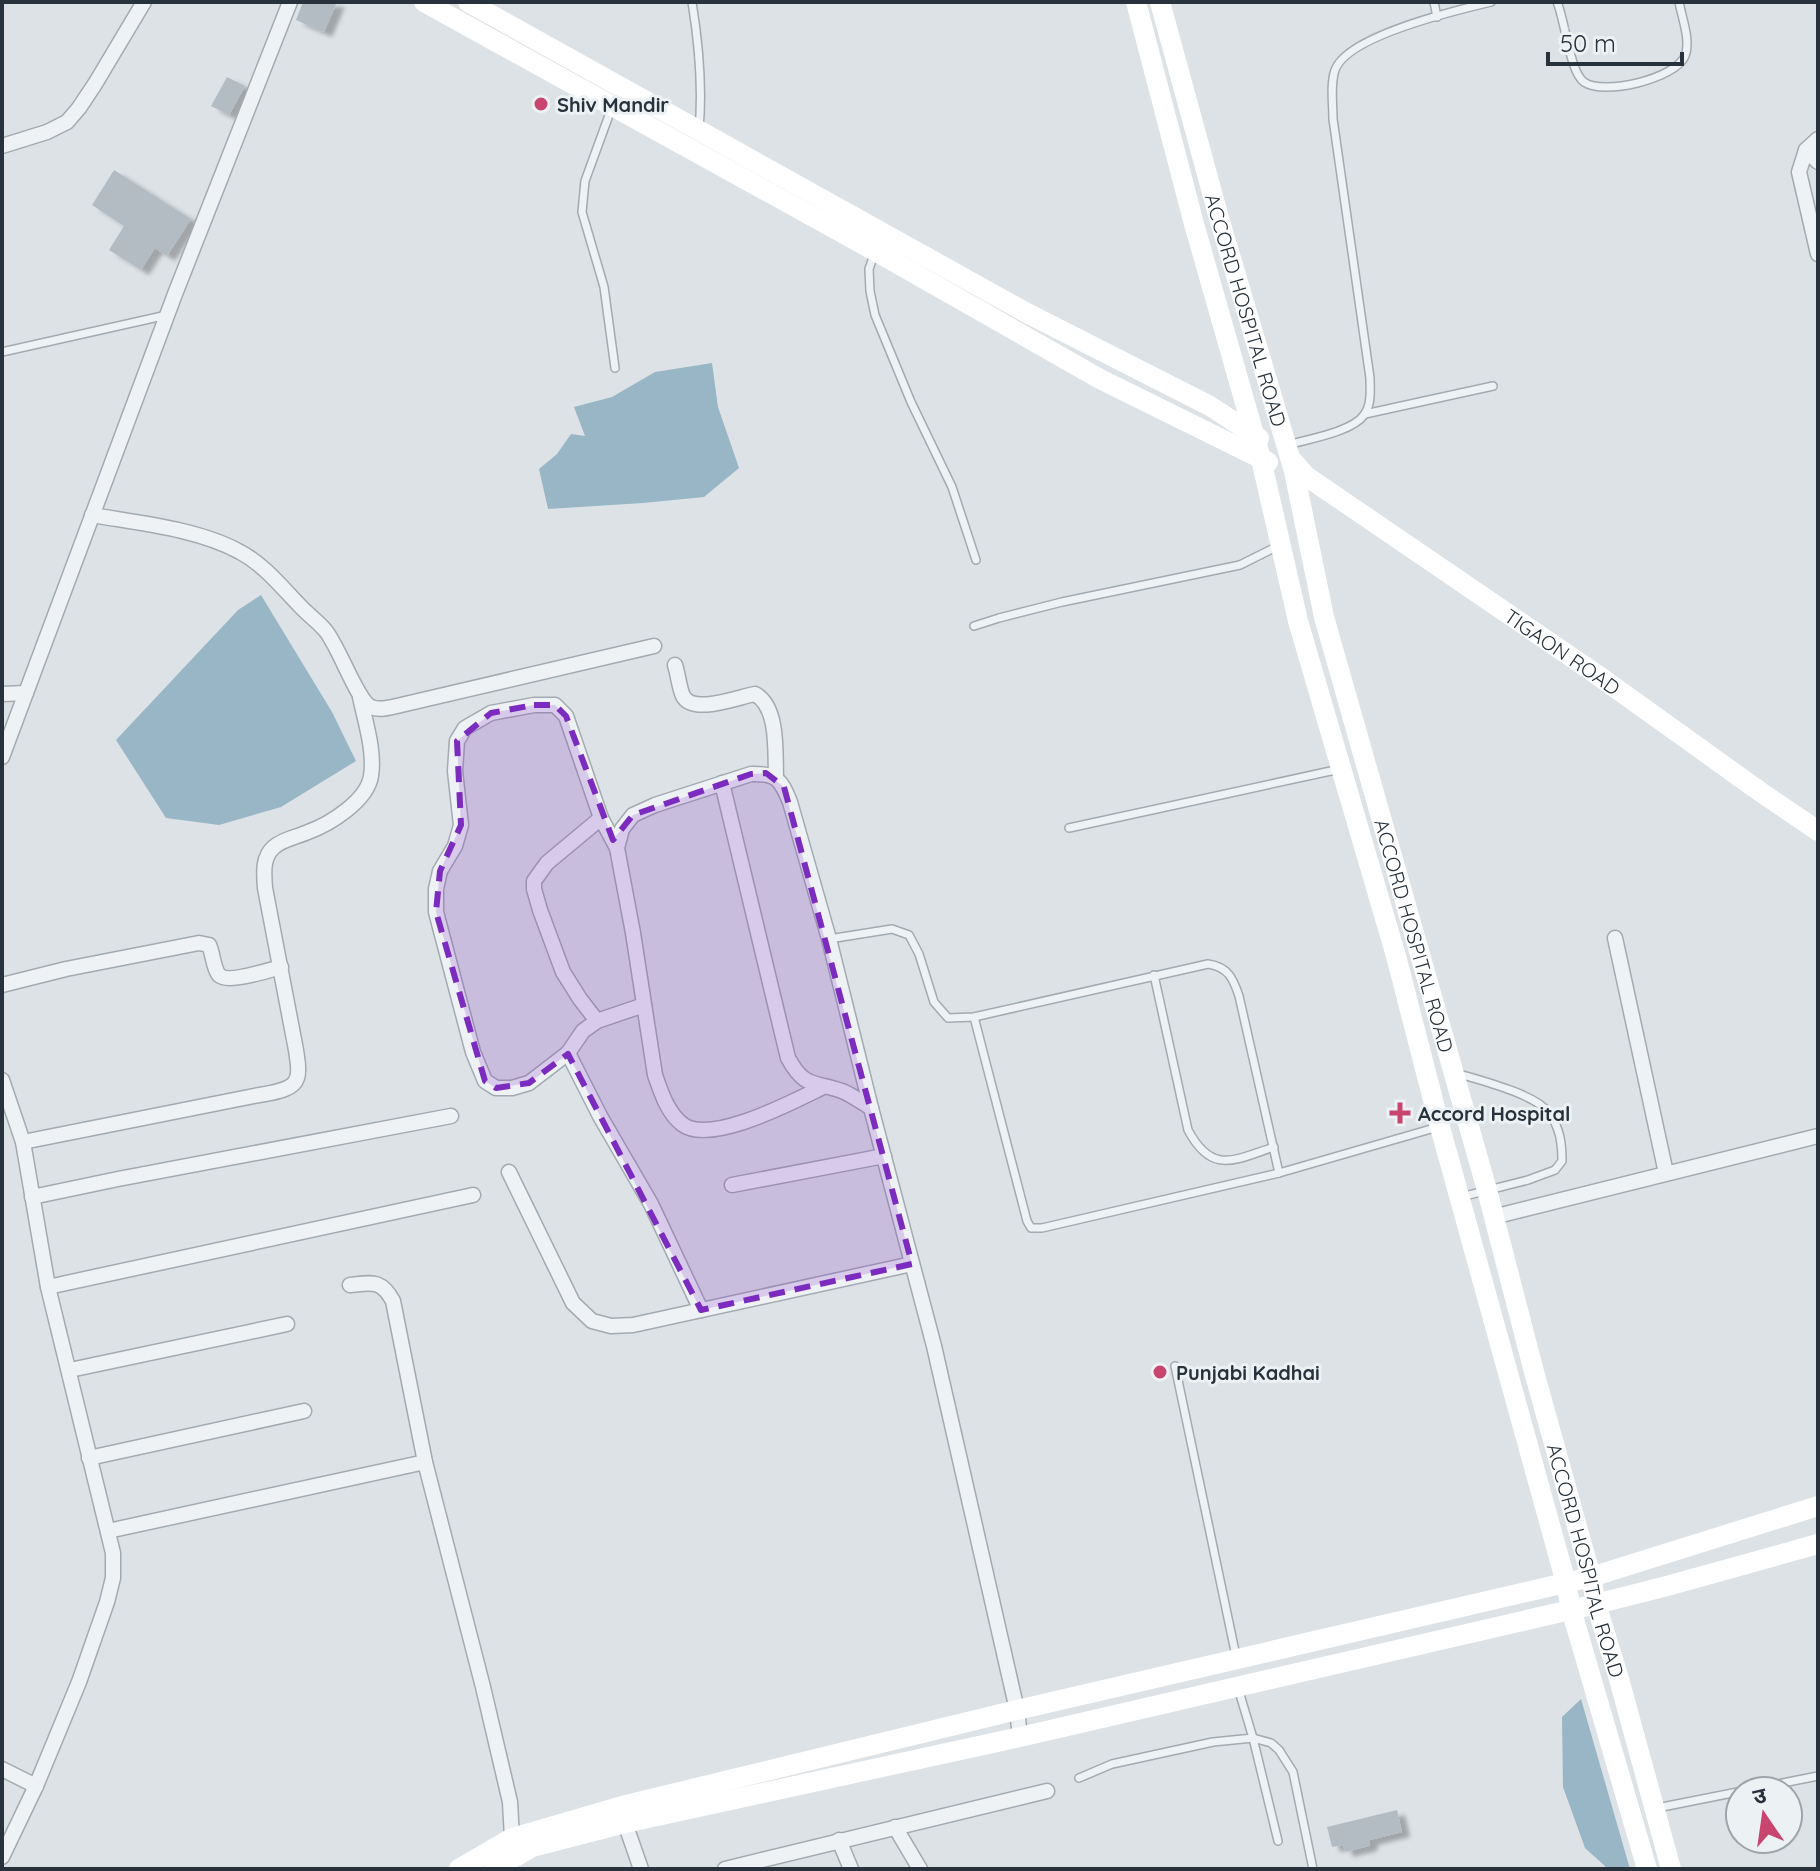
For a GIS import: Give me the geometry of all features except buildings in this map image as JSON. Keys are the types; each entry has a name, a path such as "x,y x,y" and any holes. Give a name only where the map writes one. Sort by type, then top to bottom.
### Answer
{"street":[{"path":"2,146 47,132 67,122 95,84 144,2"},
{"path":"2,757 167,315 290,2"},
{"path":"424,2 1100,379 1261,459 1294,463"},
{"path":"468,2 1025,312 1210,406 1294,463"},
{"path":"1136,2 1194,224 1261,459 1298,621 1396,956 1571,1609 1647,1869"},
{"name":"ACCORD HOSPITAL ROAD","path":"1160,2 1219,218 1294,463 1324,617 1487,1190 1596,1604 1671,1869"},
{"path":"1818,139 1806,150 1799,172 1818,254"},
{"path":"1806,150 1818,162"},
{"name":"TIGAON ROAD","path":"1294,463 1818,831"},
{"path":"23,1142 254,1096 290,1087 296,1081 296,1050 264,869 273,847 326,824 355,803 367,789 371,775 368,735 360,697 343,659 324,629 255,562 220,542 92,515"},
{"path":"360,697 366,705 382,709 654,646"},
{"path":"675,665 683,695 693,704 711,704 755,694 762,699 768,707 774,736 776,778"},
{"path":"2,694 26,693"},
{"path":"644,1005 597,1021 583,1031 568,1053 529,1083 496,1088 485,1081 473,1052 436,912 440,871 455,846 461,825 455,771 457,741 465,728 491,713 534,705 555,705 566,716 601,818 617,848 633,933 655,1075 662,1095 683,1126 702,1131 732,1126 765,1115 823,1087"},
{"path":"617,848 622,829 633,815 655,805 751,774 766,773 784,787 829,939 934,1346 1017,1710 1020,1737"},
{"path":"722,783 788,1058 796,1072 808,1082 847,1093 871,1108"},
{"path":"597,1021 563,972 543,919 534,881 547,863 601,818"},
{"path":"1615,938 1666,1173"},
{"path":"2,985 199,943 209,945 218,974 224,978 281,967"},
{"path":"568,1053 651,1204 701,1310"},
{"path":"2,1080 23,1142 48,1287 113,1553 113,1578 107,1602 79,1682 36,1786 2,1857"},
{"path":"32,1197 451,1116"},
{"path":"1493,1217 1818,1136"},
{"path":"732,1185 884,1156"},
{"path":"509,1172 573,1303 592,1321 611,1326 633,1325 912,1264"},
{"path":"48,1287 473,1195"},
{"path":"350,1285 379,1284 388,1291 393,1301 425,1462 510,1802 512,1838"},
{"path":"70,1370 287,1324"},
{"path":"89,1458 304,1411"},
{"path":"108,1531 425,1462"},
{"path":"459,1869 512,1838 622,1806 1017,1710 1591,1577 1818,1506"},
{"path":"494,1869 532,1847 625,1823 1020,1737 1596,1604 1818,1544"},
{"path":"2,1769 36,1786"},
{"path":"725,1869 1047,1791"},
{"path":"625,1823 641,1869"},
{"path":"895,1827 920,1869"},
{"path":"839,1840 851,1869"}],"lane":[{"path":"692,2 700,52 702,104 699,131"},
{"path":"1434,2 1437,17"},
{"path":"1294,463 1357,422 1365,414 1370,400 1370,378 1333,119 1332,87 1336,67 1348,54 1395,29 1491,2"},
{"path":"1557,2 1574,68 1581,81 1598,89 1619,87 1662,75 1678,65 1685,56 1687,40 1679,2"},
{"path":"612,106 585,181 582,212 604,287 615,368"},
{"path":"875,251 869,269 875,315 911,402 952,487 976,560"},
{"path":"2,352 167,315"},
{"path":"1365,414 1493,386"},
{"path":"974,626 1062,602 1240,565 1281,544"},
{"path":"1069,828 1341,768"},
{"path":"829,939 892,929 909,935 919,954 934,1002 948,1018 974,1017 1154,975 1217,965 1234,979 1279,1173"},
{"path":"1154,975 1185,1118 1194,1141 1203,1153 1217,1160 1232,1161 1274,1147"},
{"path":"974,1017 1031,1228 1279,1173 1440,1127"},
{"path":"1454,1072 1541,1104 1549,1112 1562,1139 1562,1161 1555,1170 1460,1197"},
{"path":"1175,1366 1236,1659"},
{"path":"1237,1686 1278,1841"},
{"path":"1079,1778 1112,1764 1213,1742 1253,1738 1271,1743 1293,1772 1313,1869"},
{"path":"1654,1808 1818,1776"}],"highlighted area":[{"path":"534,705 555,705 566,716 613,840 633,815 751,774 766,773 784,787 912,1264 701,1310 568,1054 529,1083 496,1088 485,1081 436,912 440,871 461,825 457,741 491,713"}],"water":[{"path":"712,363 718,407 739,468 704,497 548,509 539,469 557,454 571,434 585,436 574,407 612,397 655,372"},
{"path":"261,595 332,712 356,761 281,807 219,825 166,818 116,740 238,610"},
{"path":"1581,1699 1630,1869 1605,1869 1585,1848 1563,1787 1562,1717"}],"place":[{"name":"Shiv Mandir","path":"541,104"},
{"name":"Accord Hospital","path":"1400,1113"},
{"name":"Punjabi Kadhai","path":"1160,1372"}]}
